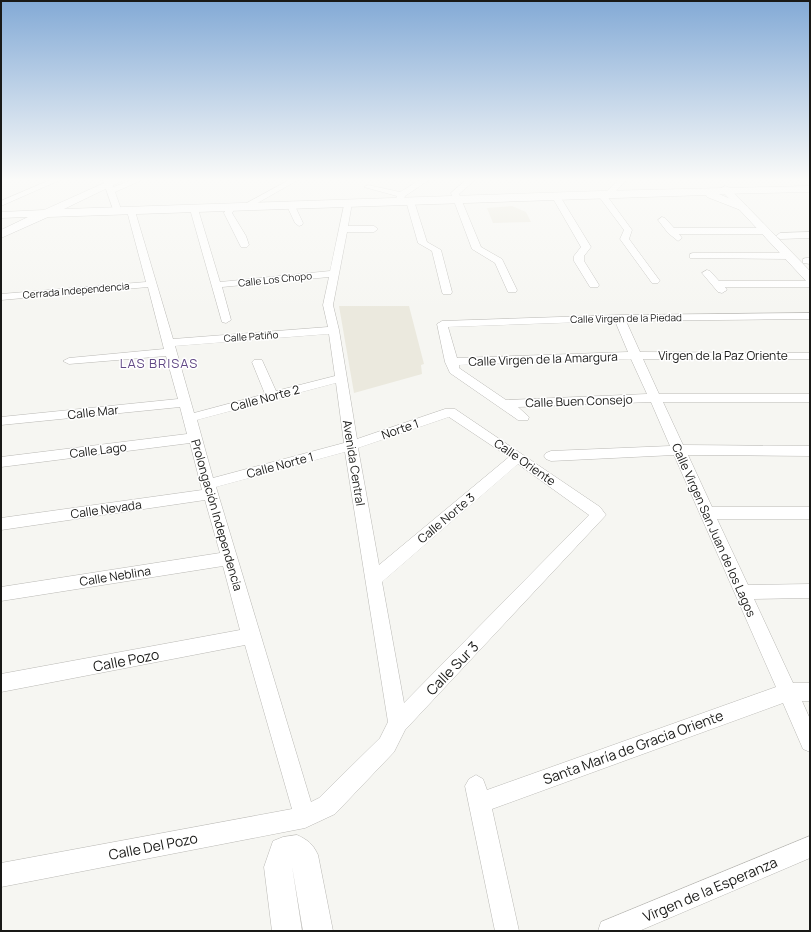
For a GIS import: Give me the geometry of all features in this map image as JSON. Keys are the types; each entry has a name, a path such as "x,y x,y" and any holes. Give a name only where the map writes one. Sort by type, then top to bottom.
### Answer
{"main road":[{"path":"1,234 24,223"}],"street":[{"name":"Prolongación Independencia","path":"135,223 251,636 305,817"},
{"path":"198,223 226,320"},
{"path":"234,223 240,232 244,245"},
{"name":"Avenida Central","path":"345,223 328,305 334,330 351,446 398,723"},
{"path":"415,223 423,243 436,250 447,292"},
{"path":"467,223 477,249 482,254 499,262 512,290"},
{"path":"572,223 586,247 579,256 579,261 594,285"},
{"path":"624,223 628,230 624,239 655,281"},
{"path":"665,223 678,238"},
{"path":"758,223 810,278"},
{"path":"766,223 809,263"},
{"path":"344,229 374,229"},
{"path":"671,231 766,231"},
{"path":"780,236 810,235"},
{"path":"686,247 725,293"},
{"path":"693,256 789,256"},
{"name":"Calle Los Chopo","path":"216,285 335,273"},
{"name":"Cerrada Independencia","path":"1,297 152,284"},
{"path":"717,284 810,284"},
{"name":"Calle Virgen de la Piedad","path":"451,362 442,324 619,318 810,316"},
{"name":"Calle Virgen San Juan de los Lagos","path":"619,318 677,450 810,742"},
{"name":"Calle Patiño","path":"69,361 170,347 334,330"},
{"path":"802,345 810,355"},
{"name":"Virgen de la Paz Oriente","path":"635,355 810,355"},
{"name":"Calle Virgen de la Amargura","path":"451,362 635,355"},
{"path":"258,362 272,396"},
{"path":"451,362 454,370 459,375 523,417"},
{"name":"Calle Norte 2","path":"190,418 340,378"},
{"name":"Calle Buen Consejo","path":"503,404 654,398 810,398"},
{"name":"Calle Mar","path":"1,421 185,402"},
{"name":"Norte 1","path":"351,446 450,412"},
{"name":"Calle Oriente","path":"450,412 518,457 595,511 598,515"},
{"name":"Calle Lago","path":"1,462 195,438"},
{"name":"Calle Norte 1","path":"210,489 351,446"},
{"path":"551,456 677,450 810,451"},
{"name":"Calle Norte 3","path":"373,580 518,457"},
{"name":"Calle Nevada","path":"1,524 210,489"},
{"path":"707,513 810,513"},
{"name":"Calle Sur 3","path":"305,817 327,806 387,745 398,723 598,515"},
{"name":"Calle Neblina","path":"1,594 229,558"},
{"path":"742,592 810,591"},
{"name":"Calle Pozo","path":"1,683 251,636"},
{"name":"Santa María de Gracia Oriente","path":"507,931 478,794 787,692 810,692"},
{"name":"Calle Del Pozo","path":"1,875 305,817"},
{"name":"Virgen de la Esperanza","path":"610,931 810,847"},
{"path":"287,931 278,867 283,851 296,849 304,855 318,931"}],"shaded area":[{"path":"339,306 409,306 424,364 421,365 422,374 354,393"}],"district":[{"name":"LAS BRISAS","path":"159,363"}]}
